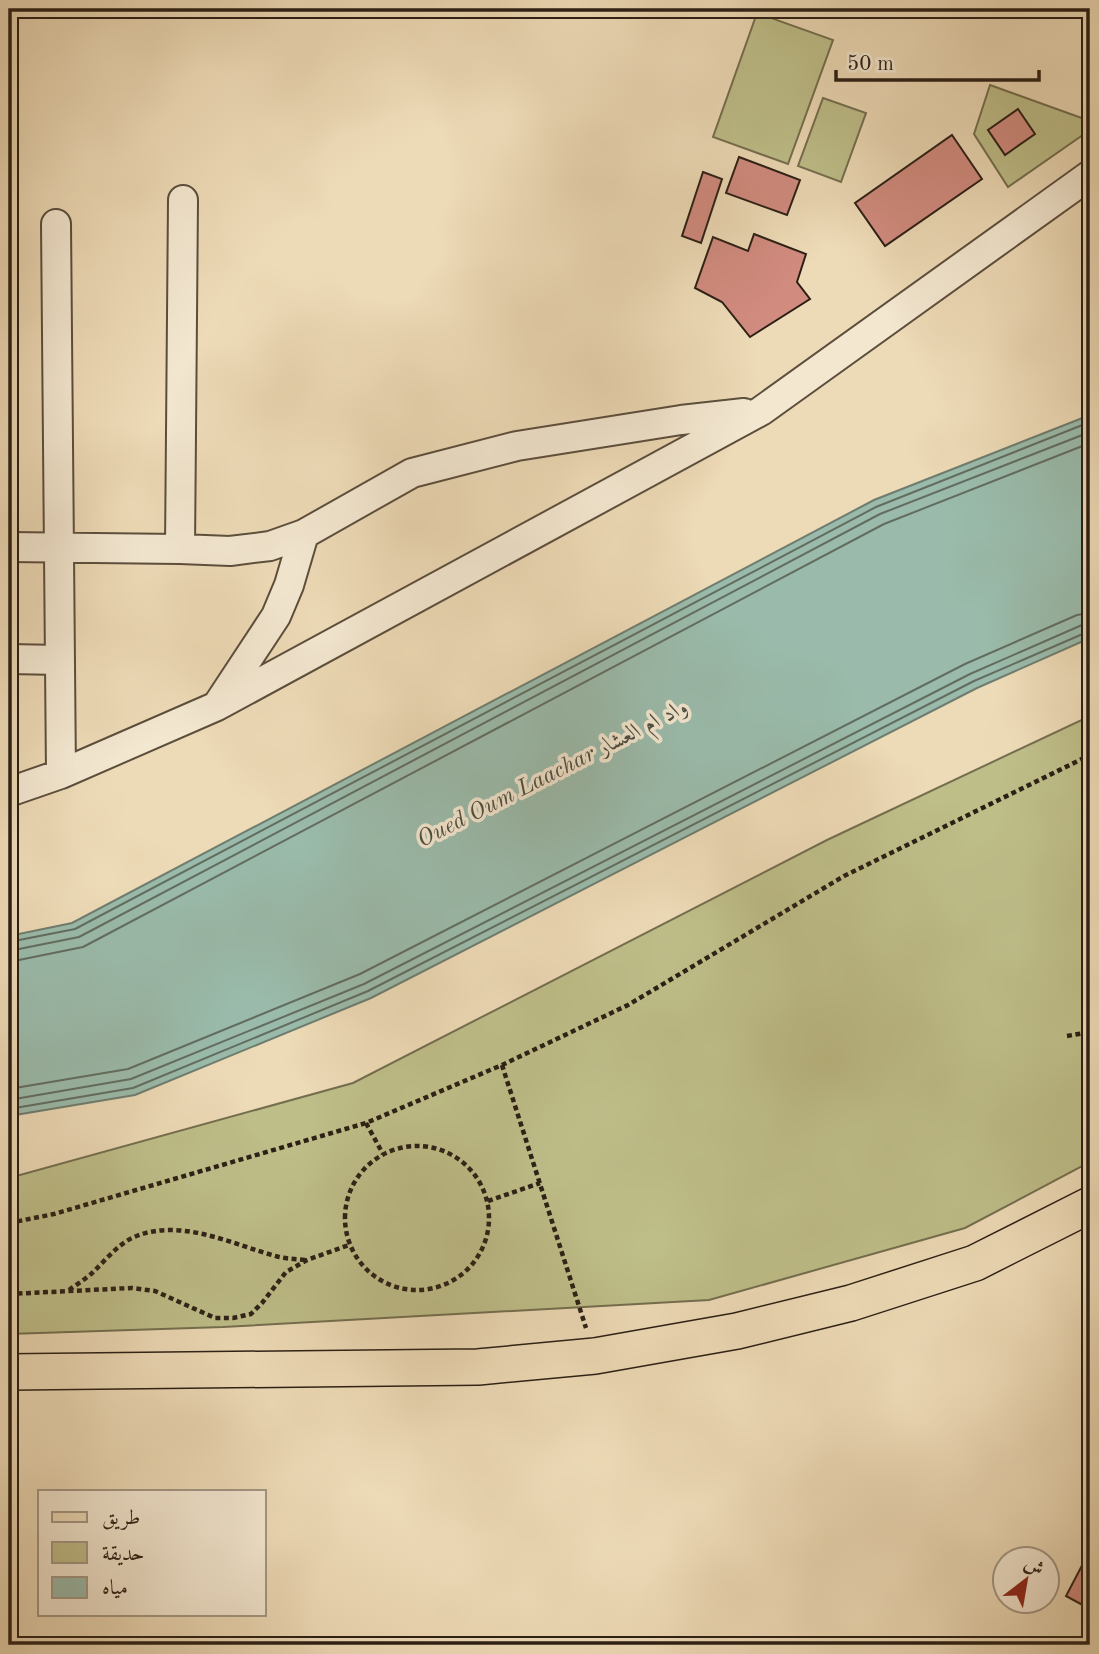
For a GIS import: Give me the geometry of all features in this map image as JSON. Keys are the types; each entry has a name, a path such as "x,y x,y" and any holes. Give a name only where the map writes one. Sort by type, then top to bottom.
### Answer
{"main road":[{"path":"9,1372 478,1367 595,1356 737,1331 851,1303 975,1263 1090,1205"}],"street":[{"path":"9,792 61,774 217,706 761,411 1090,175"},
{"path":"180,550 183,200"},
{"path":"55,224 61,774"},
{"path":"9,547 230,551 270,546 304,534 412,473 517,446 681,420 761,411"},
{"path":"217,706 276,616 289,585 304,534"},
{"path":"9,659 60,660"}],"path":[{"path":"9,1223 54,1214 366,1123 502,1065 628,1005 844,876 1090,755"},
{"path":"1067,1035 1090,1032"},
{"path":"502,1065 595,1356"},
{"path":"366,1123 383,1154"},
{"path":"413,1145 438,1148 460,1159 478,1178 488,1200 490,1225 483,1249 468,1270 448,1284 424,1290 400,1289 379,1280 361,1265 349,1245 344,1222 346,1199 355,1178 370,1161 390,1149 413,1145"},
{"path":"488,1200 540,1183"},
{"path":"67,1291 130,1239 154,1231 186,1231 280,1257 307,1260"},
{"path":"9,1294 132,1288 155,1291 215,1318 233,1318 251,1314 286,1272 307,1260 349,1245"}],"green space":[{"path":"757,13 833,40 788,164 713,137"},
{"path":"990,85 1090,121 1090,130 1008,187 974,134"},
{"path":"823,98 866,113 841,182 798,166"},
{"path":"1090,716 1090,1162 965,1228 709,1300 223,1327 9,1334 9,1178 353,1083 827,840"}],"water":[{"name":"Oued Oum Laachar واد ام العشار","path":"1090,415 1090,638 977,688 371,998 135,1095 9,1116 9,936 72,923 874,500"}],"building":[{"path":"1018,109 1035,134 1005,155 988,130"},
{"path":"952,135 982,179 885,246 855,203"},
{"path":"739,157 800,180 787,215 726,193"},
{"path":"703,172 722,179 701,243 682,236"},
{"path":"754,234 806,254 797,282 810,299 750,337 722,302 695,288 713,237 748,251"},
{"path":"1088,1554 1090,1556 1090,1609 1066,1596"}]}
